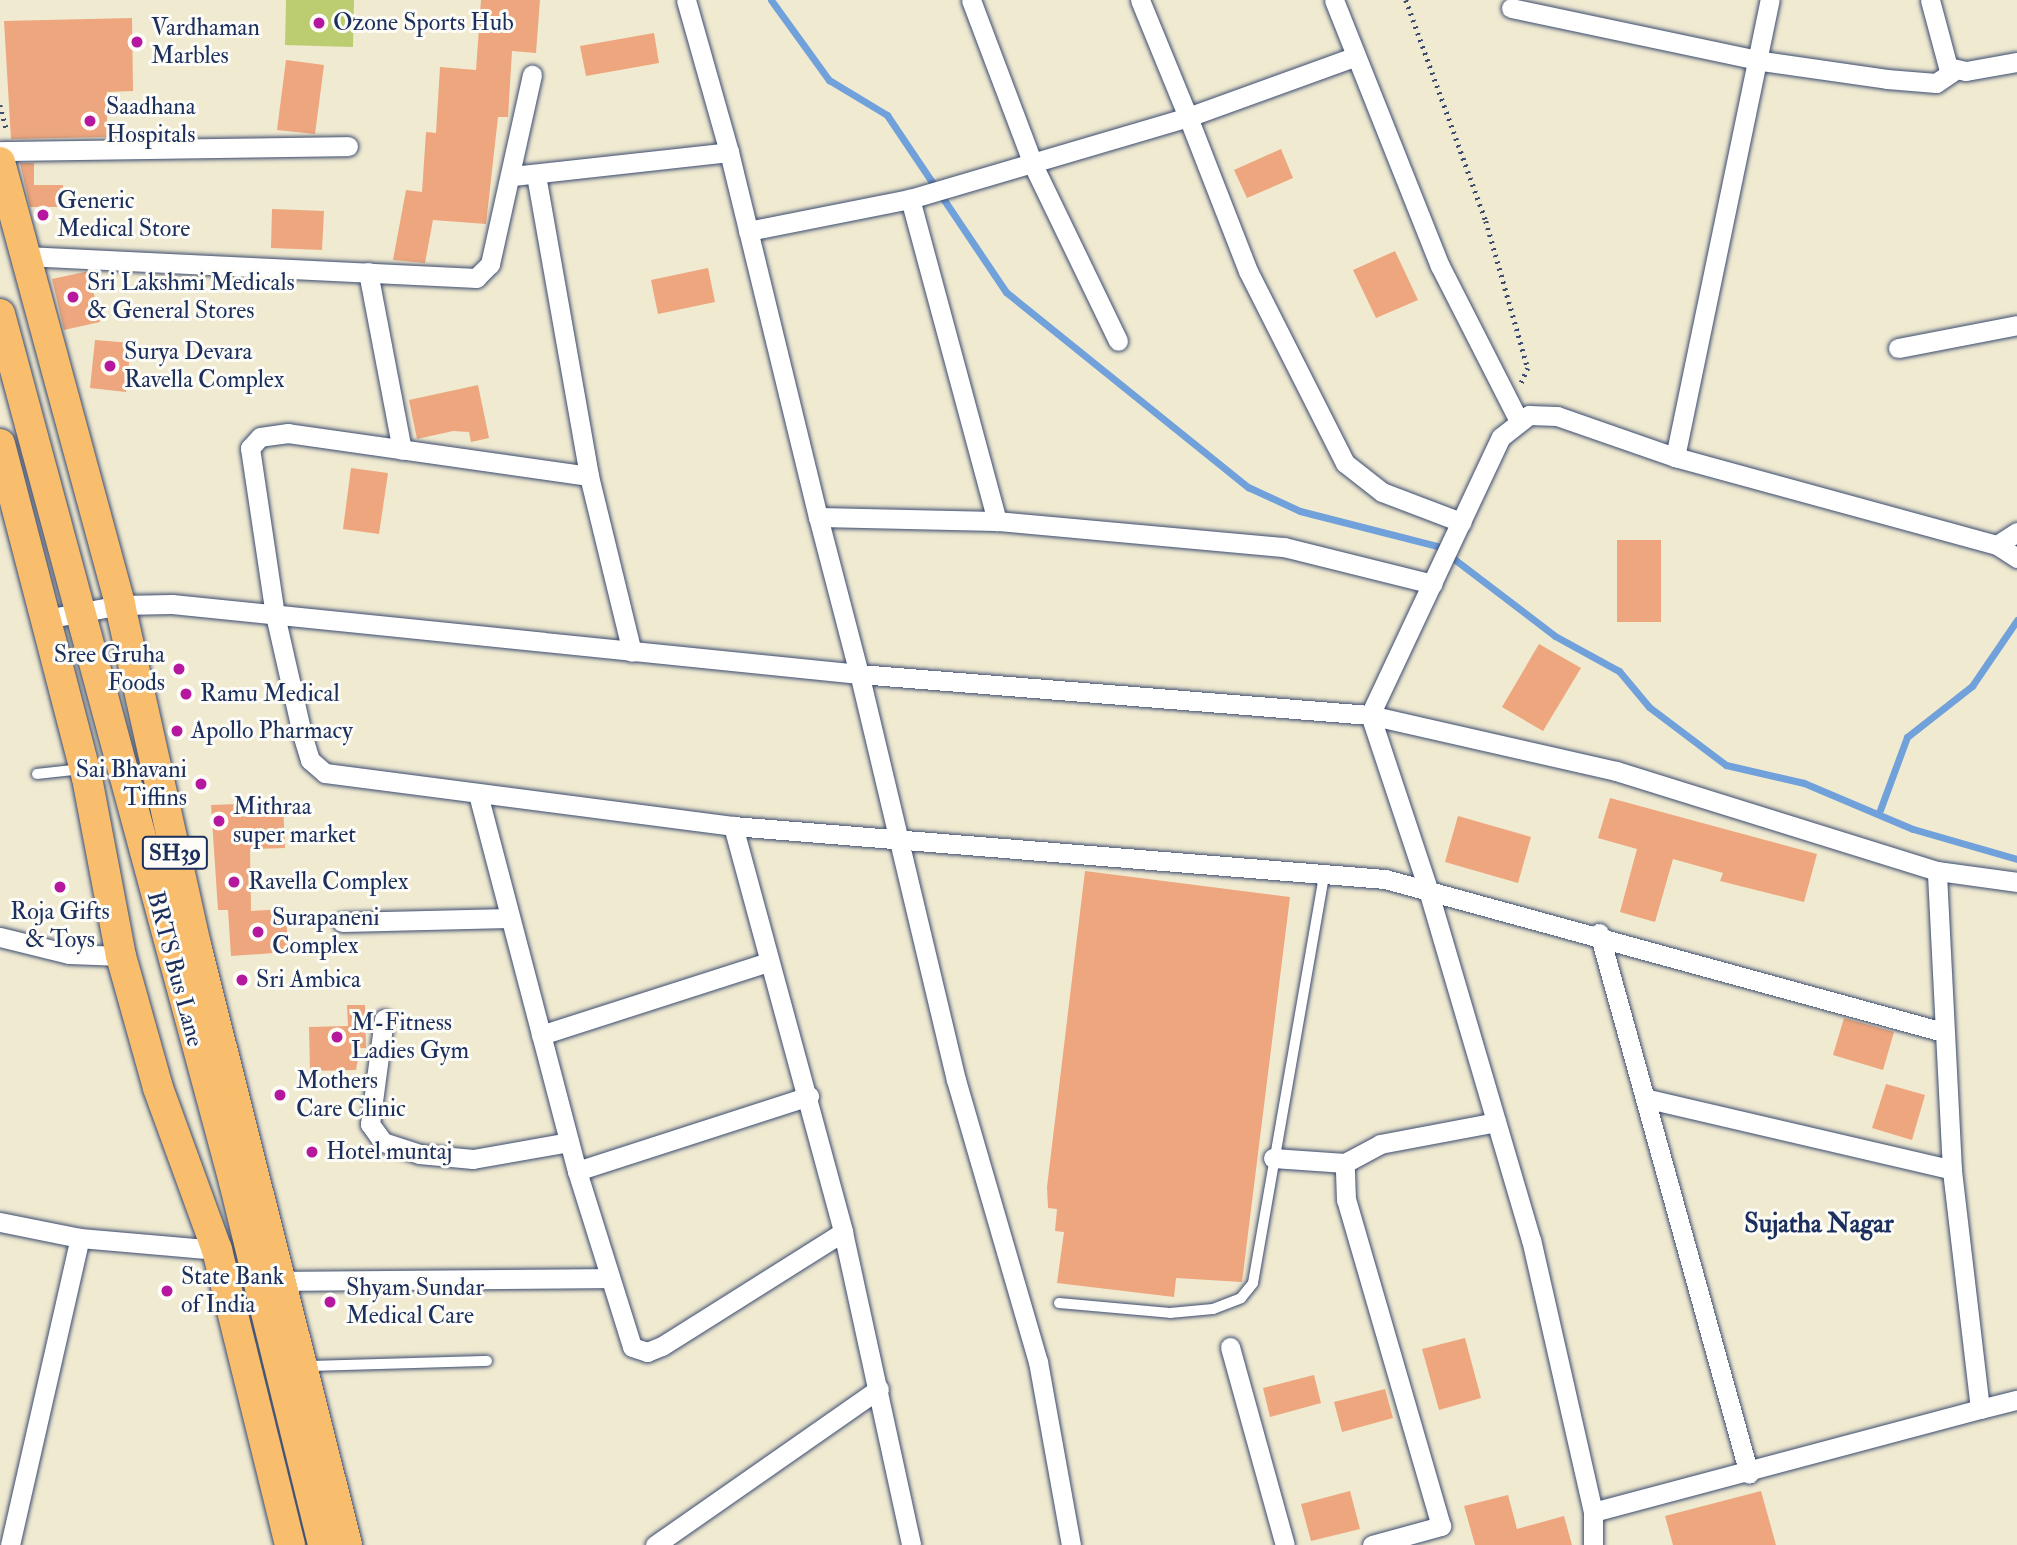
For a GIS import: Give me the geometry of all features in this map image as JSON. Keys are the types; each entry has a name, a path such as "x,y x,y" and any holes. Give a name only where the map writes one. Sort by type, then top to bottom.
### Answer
{"main road":[{"name":"SH39","path":"0,162 120,605 196,945 347,1545"},
{"name":"BRTS Bus Lane","path":"0,314 82,612 323,1545"},
{"name":"SH39","path":"0,444 85,769 121,957 158,1088 217,1250 290,1545"}],"street":[{"path":"686,0 729,152 859,674 956,1080 1038,1362 1071,1545"},
{"path":"971,0 1034,167 1118,341"},
{"path":"1140,0 1248,271 1345,463 1381,492 1457,528"},
{"path":"1334,0 1354,57 1440,266 1515,413"},
{"path":"1675,457 1762,61 1770,0"},
{"path":"1930,0 1940,52 1955,70"},
{"path":"1511,8 1762,61 1926,83 1944,80 1955,70 2017,62"},
{"path":"748,231 917,197 1034,167 1188,117 1354,57"},
{"path":"25,256 482,275 513,176 532,75"},
{"path":"0,151 348,146"},
{"path":"513,176 729,152"},
{"path":"536,175 589,476 632,652"},
{"path":"917,197 997,521"},
{"path":"368,272 402,450"},
{"path":"1898,348 2017,325"},
{"path":"1515,413 1557,416 1675,457 1997,545 2017,558"},
{"path":"1515,413 1457,528 1370,715 1428,889 1496,1122 1593,1512 1593,1545"},
{"path":"589,476 288,433 254,442 250,458 275,615 302,734 317,768 351,781 478,794 733,827 898,842 1325,871 1428,889 1599,933 1943,1032"},
{"path":"818,517 997,521 1284,547 1434,580"},
{"path":"1997,545 2017,532"},
{"path":"46,619 120,605 275,615 859,674 1370,715 1616,771 1937,871 2017,882"},
{"path":"478,794 569,1142 628,1341 636,1350 653,1351 843,1232"},
{"path":"733,827 843,1232 911,1545"},
{"path":"1937,871 1952,1170 1980,1409"},
{"path":"342,922 510,918"},
{"path":"1599,933 1648,1099 1749,1474"},
{"path":"0,937 69,954 121,957"},
{"path":"541,1035 769,962"},
{"path":"384,1019 370,1124 383,1142 419,1154 473,1159 569,1142"},
{"path":"577,1171 808,1096"},
{"path":"1648,1099 1952,1170"},
{"path":"1273,1158 1345,1164 1380,1144 1496,1122"},
{"path":"1345,1164 1346,1200 1447,1545"},
{"path":"0,1242 3,1223 79,1238 217,1250"},
{"path":"10,1545 79,1238"},
{"path":"281,1281 609,1278"},
{"path":"1230,1347 1285,1545"},
{"path":"654,1545 879,1389"},
{"path":"1593,1512 1749,1474 2017,1400"},
{"path":"1372,1545 1441,1526"}],"lane":[{"path":"37,774 85,769"},
{"path":"1059,1303 1170,1313 1213,1309 1241,1298 1253,1283 1262,1244 1273,1158 1325,871"},
{"path":"302,1366 487,1361"}],"path":[{"path":"1406,0 1486,221 1528,368 1515,413"}],"green space":[{"name":"Ozone Sports Hub","path":"286,0 354,0 353,47 285,45"}],"building":[{"path":"481,0 540,0 536,53 512,51 508,117 498,117 486,224 433,220 425,263 393,260 406,190 422,192 426,132 436,133 440,67 476,70"},
{"path":"132,18 133,91 107,92 107,137 11,139 4,21"},
{"path":"654,33 659,63 586,76 580,46"},
{"path":"286,60 324,65 315,134 277,130"},
{"path":"1281,149 1293,178 1247,198 1234,170"},
{"path":"20,163 34,163 34,185 63,185 63,207 30,207"},
{"path":"272,209 324,211 322,250 271,248"},
{"path":"1395,251 1418,300 1376,318 1353,270"},
{"path":"708,268 715,302 658,314 651,280"},
{"path":"89,271 100,322 64,330 52,279"},
{"name":"Surya Devara Ravella Complex","path":"95,340 131,343 126,392 90,388"},
{"path":"478,385 489,438 471,442 469,432 453,431 417,439 409,400"},
{"path":"351,468 388,473 379,534 343,529"},
{"path":"1617,540 1661,540 1661,622 1617,622"},
{"path":"1539,644 1581,668 1543,731 1502,707"},
{"path":"1610,798 1817,854 1804,902 1720,881 1723,873 1673,859 1655,922 1620,912 1637,849 1598,838"},
{"path":"283,802 285,848 250,849 251,911 286,909 288,952 231,956 228,910 218,910 211,805"},
{"path":"1458,816 1531,837 1518,883 1445,862"},
{"path":"1085,871 1290,897 1242,1282 1176,1278 1174,1297 1057,1283 1064,1232 1055,1231 1057,1209 1048,1208 1047,1187"},
{"path":"347,1005 365,1005 366,1048 360,1048 356,1070 310,1071 309,1027 348,1026"},
{"path":"1844,1018 1894,1032 1883,1070 1833,1055"},
{"path":"1886,1084 1925,1095 1912,1140 1872,1128"},
{"path":"1465,1338 1481,1398 1439,1410 1422,1349"},
{"path":"1314,1375 1321,1403 1270,1417 1263,1388"},
{"path":"1385,1389 1393,1418 1342,1432 1334,1402"},
{"path":"1350,1491 1360,1529 1311,1541 1301,1504"},
{"path":"1761,1491 1776,1545 1673,1545 1665,1516"},
{"path":"1508,1495 1517,1529 1564,1516 1572,1545 1475,1545 1464,1506"}],"waterway":[{"path":"771,0 829,80 887,115 1006,292 1248,487 1300,511 1437,546 1555,636 1619,671 1649,707 1726,765 1804,783 1913,829 2017,859"},
{"path":"1880,810 1907,737 1972,686 2017,620"}],"place":[{"name":"Ozone Sports Hub","path":"319,23"},
{"name":"Vardhaman Marbles","path":"137,42"},
{"name":"Saadhana Hospitals","path":"90,121"},
{"name":"Generic Medical Store","path":"43,215"},
{"name":"Sri Lakshmi Medicals & General Stores","path":"73,297"},
{"name":"Surya Devara Ravella Complex","path":"110,366"},
{"name":"Sree Gruha Foods","path":"179,669"},
{"name":"Ramu Medical","path":"186,694"},
{"name":"Apollo Pharmacy","path":"177,731"},
{"name":"Sai Bhavani Tiffins","path":"201,784"},
{"name":"Mithraa super market","path":"219,821"},
{"name":"Ravella Complex","path":"234,882"},
{"name":"Roja Gifts & Toys","path":"60,887"},
{"name":"Surapaneni Complex","path":"258,932"},
{"name":"Sri Ambica","path":"242,980"},
{"name":"M-Fitness Ladies Gym","path":"337,1037"},
{"name":"Mothers Care Clinic","path":"280,1095"},
{"name":"Hotel muntaj","path":"312,1152"},
{"name":"State Bank of India","path":"167,1291"},
{"name":"Shyam Sundar Medical Care","path":"330,1302"}],"district":[{"name":"Sujatha Nagar","path":"1819,1225"}]}
